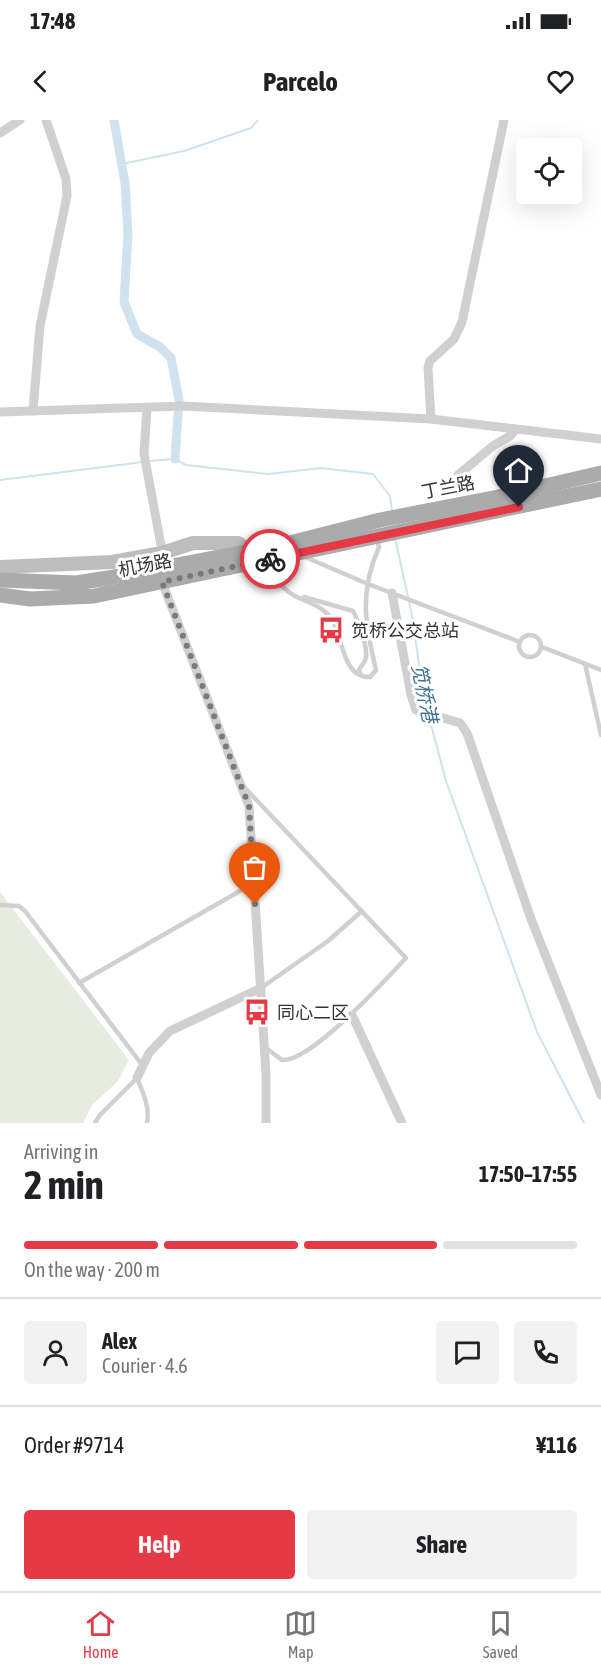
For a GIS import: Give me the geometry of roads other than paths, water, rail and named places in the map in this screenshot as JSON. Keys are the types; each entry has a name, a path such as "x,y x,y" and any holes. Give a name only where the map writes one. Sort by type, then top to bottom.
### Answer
{"main road":[{"name":"丁兰路","path":"292,548 380,520 498,497 601,473"},
{"name":"丁兰路","path":"381,536 601,489"},
{"path":"292,548 381,536"},
{"name":"机场路","path":"4,598 94,596 163,567 193,543 238,543 257,556"},
{"name":"机场路","path":"0,580 76,583 163,567 257,556 292,548"},
{"name":"机场路","path":"0,567 112,562 163,567"}],"street":[{"path":"0,133 20,120"},
{"path":"33,411 40,326 67,196 66,179 46,120"},
{"path":"431,419 428,368 430,361 454,339 462,322 504,120"},
{"path":"0,412 179,406 431,419 601,439"},
{"path":"147,408 146,463 163,567 249,806 261,988 266,1123"},
{"path":"458,475 516,429"},
{"path":"395,594 411,695 416,710 460,723 467,733 531,919 601,1095"},
{"path":"137,1078 149,1053 170,1031 261,988"},
{"path":"352,1015 402,1123"}],"lane":[{"path":"257,556 266,571 292,594 319,606 332,619 352,669 362,677 370,676 376,670 366,631 365,608 370,568 379,548 381,536"},
{"path":"292,548 368,584 520,642"},
{"path":"292,594 353,611 358,619 366,654 365,661 359,670 362,677"},
{"path":"542,647 538,654 528,657 522,653 520,642 524,637 531,635 538,637 542,647 601,670"},
{"path":"585,664 601,735"},
{"path":"241,784 406,958 352,1015 295,1058 282,1060 264,1047"},
{"path":"80,982 254,883"},
{"path":"0,905 19,906 25,911 143,1066"},
{"path":"261,988 328,941 362,911"},
{"path":"95,1123 100,1115 137,1078 147,1102 149,1114 147,1123"}],"waterway":[{"path":"114,120 125,183 128,234 124,302 137,334 160,347 171,358 179,400 175,459"},
{"path":"122,164 184,151 251,128 258,120"},
{"name":"笕桥港","path":"149,461 175,459 186,465 268,474 321,468 373,474 390,496 392,511"},
{"name":"笕桥港","path":"0,480 143,462"},
{"name":"笕桥港","path":"395,538 412,615 428,712"},
{"name":"笕桥港","path":"429,717 446,781 537,1032 584,1123"}],"place":[{"name":"笕桥公交总站","path":"331,630"},
{"name":"同心二区","path":"257,1012"}]}
